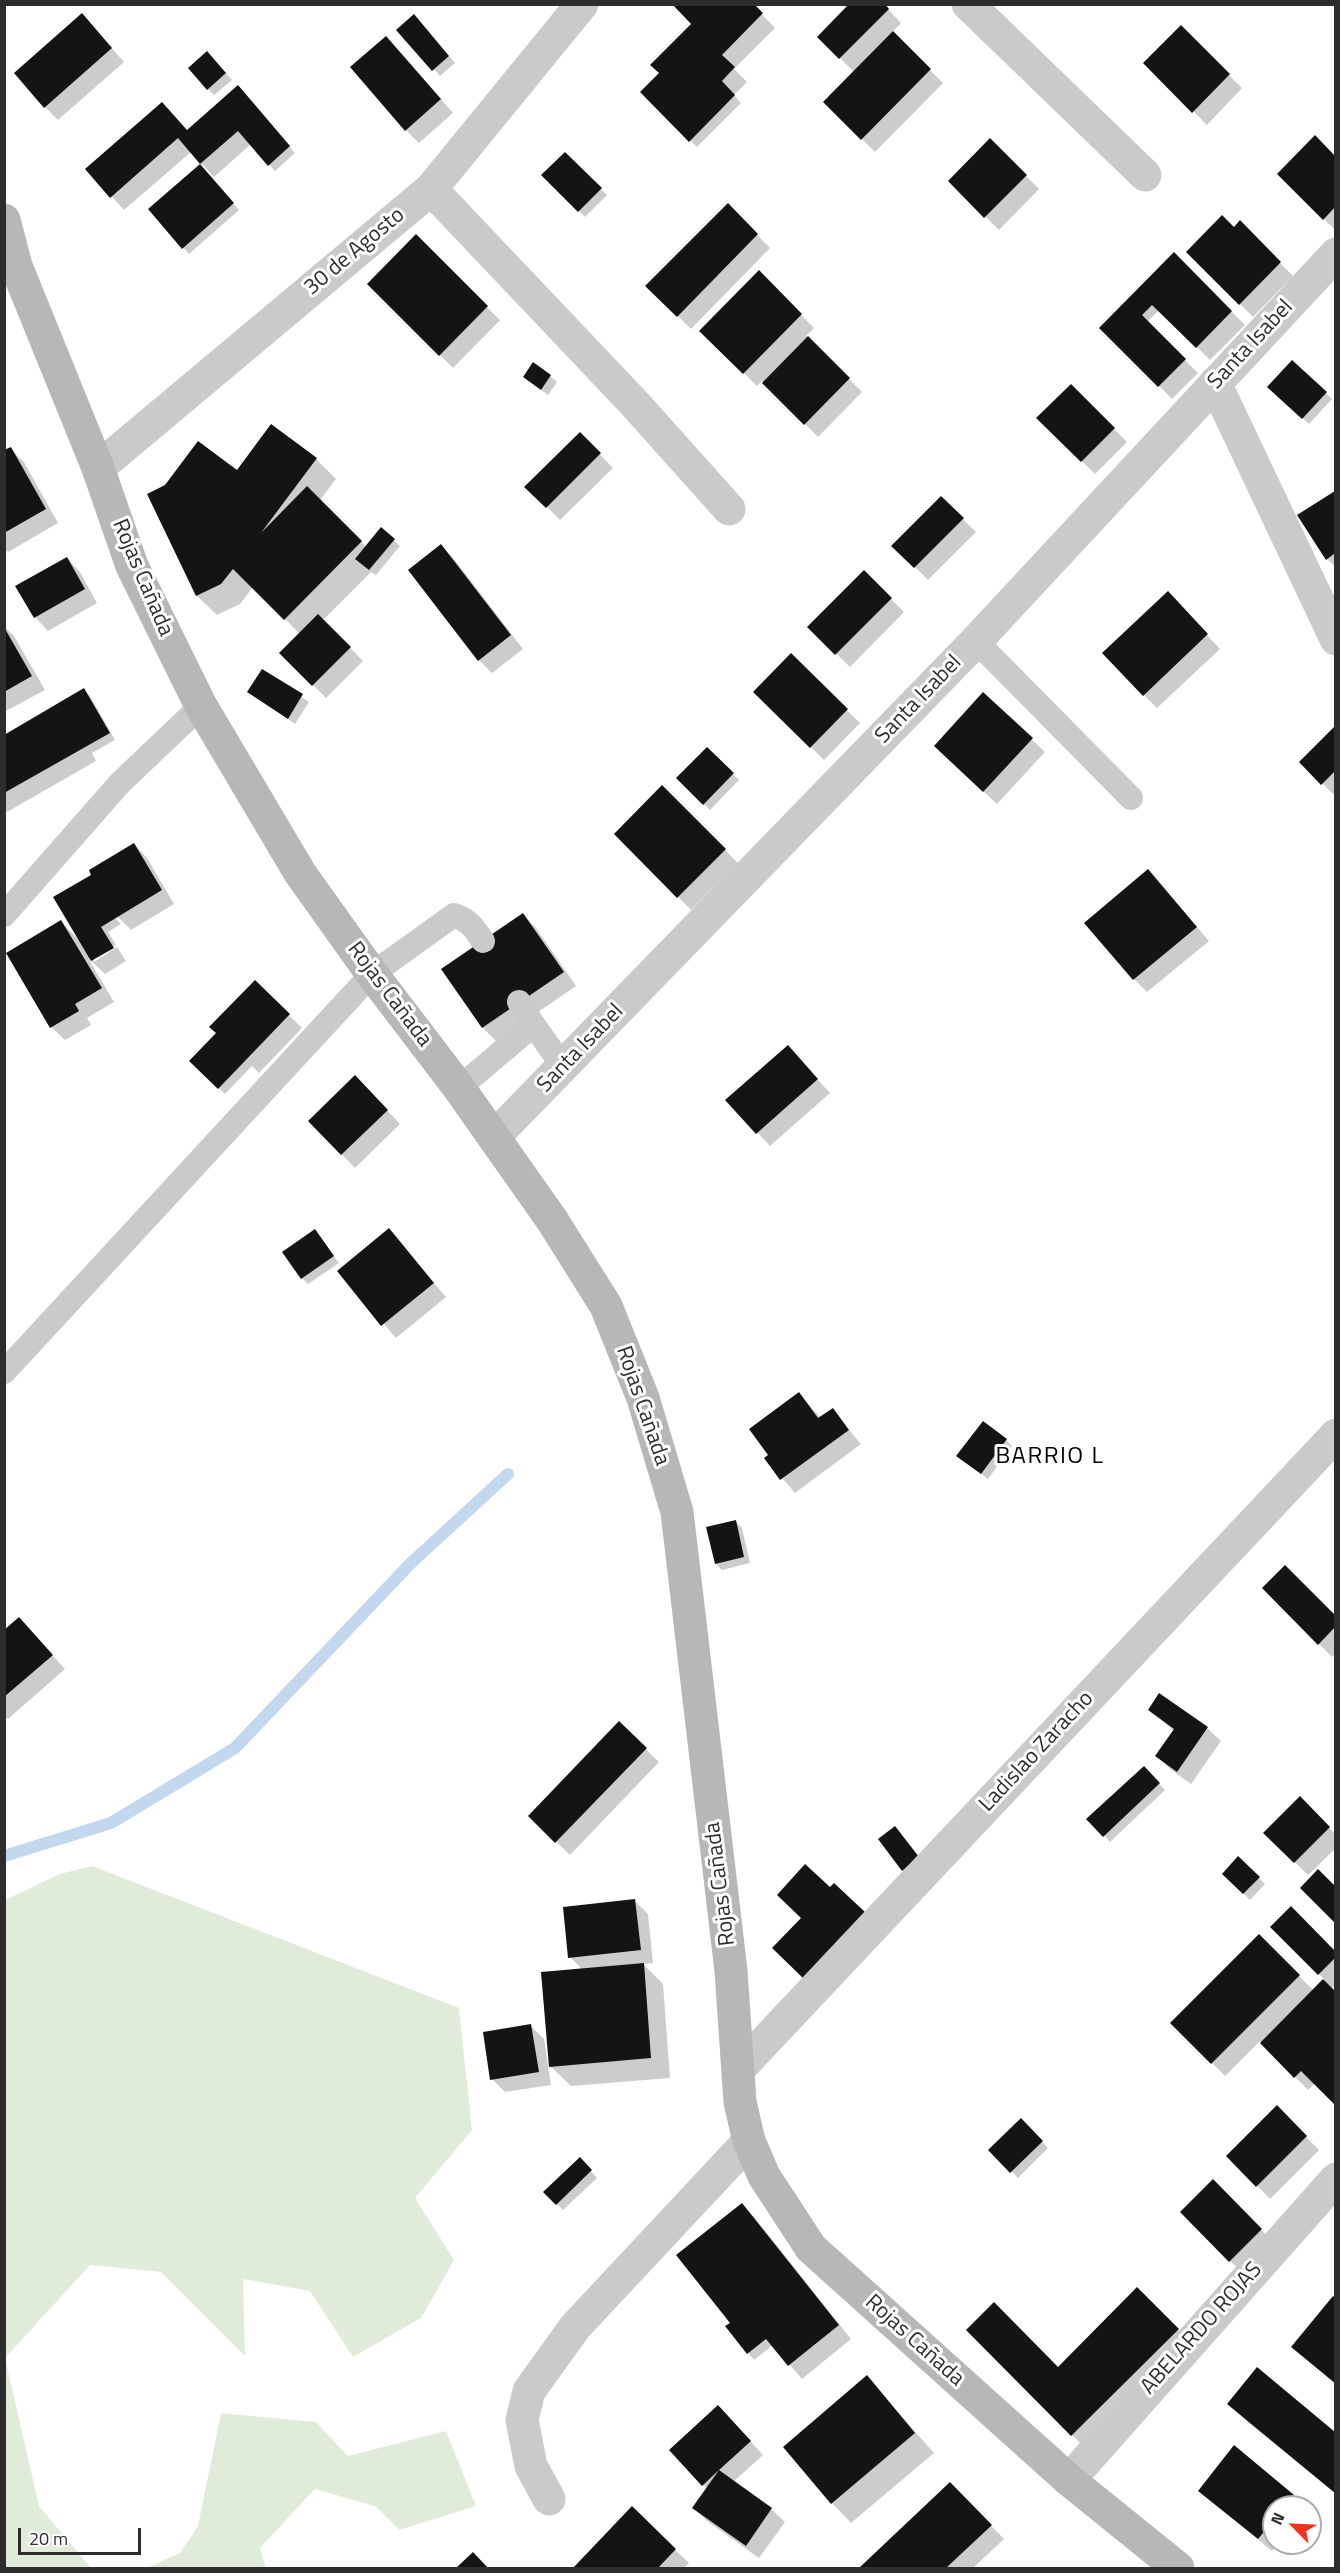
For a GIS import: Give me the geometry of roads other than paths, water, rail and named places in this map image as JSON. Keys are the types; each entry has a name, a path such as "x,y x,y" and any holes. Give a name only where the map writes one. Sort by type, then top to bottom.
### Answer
{"main road":[{"name":"Rojas Cañada","path":"4,220 16,266 98,468 132,566 201,706 300,873 372,974 459,1088 552,1220 606,1306 643,1398 677,1512 731,1971 740,2102 749,2141 764,2176 811,2248 1069,2480 1178,2568"}],"street":[{"name":"30 de Agosto","path":"98,468 431,189 582,4"},
{"path":"968,4 1145,175"},
{"path":"431,189 635,404 729,509"},
{"name":"Santa Isabel","path":"494,1137 564,1068 976,641 1335,254"},
{"path":"1215,383 1335,639"},
{"name":"Ladislao Zaracho","path":"739,2069 1335,1436"},
{"path":"549,2499 531,2466 524,2432 522,2420 529,2391 575,2327 749,2141"},
{"name":"ABELARDO ROJAS","path":"1069,2480 1335,2179"}],"lane":[{"path":"976,641 1131,798"},
{"path":"4,915 120,783 201,706"},
{"path":"4,1372 372,974 454,915 464,918 471,924 483,941"},
{"path":"459,1088 516,1041 525,1012 564,1068"}],"waterway":[{"path":"4,1856 111,1823 235,1748 411,1563 508,1474"}],"district":[{"name":"BARRIO L","path":"1050,1457"}]}
